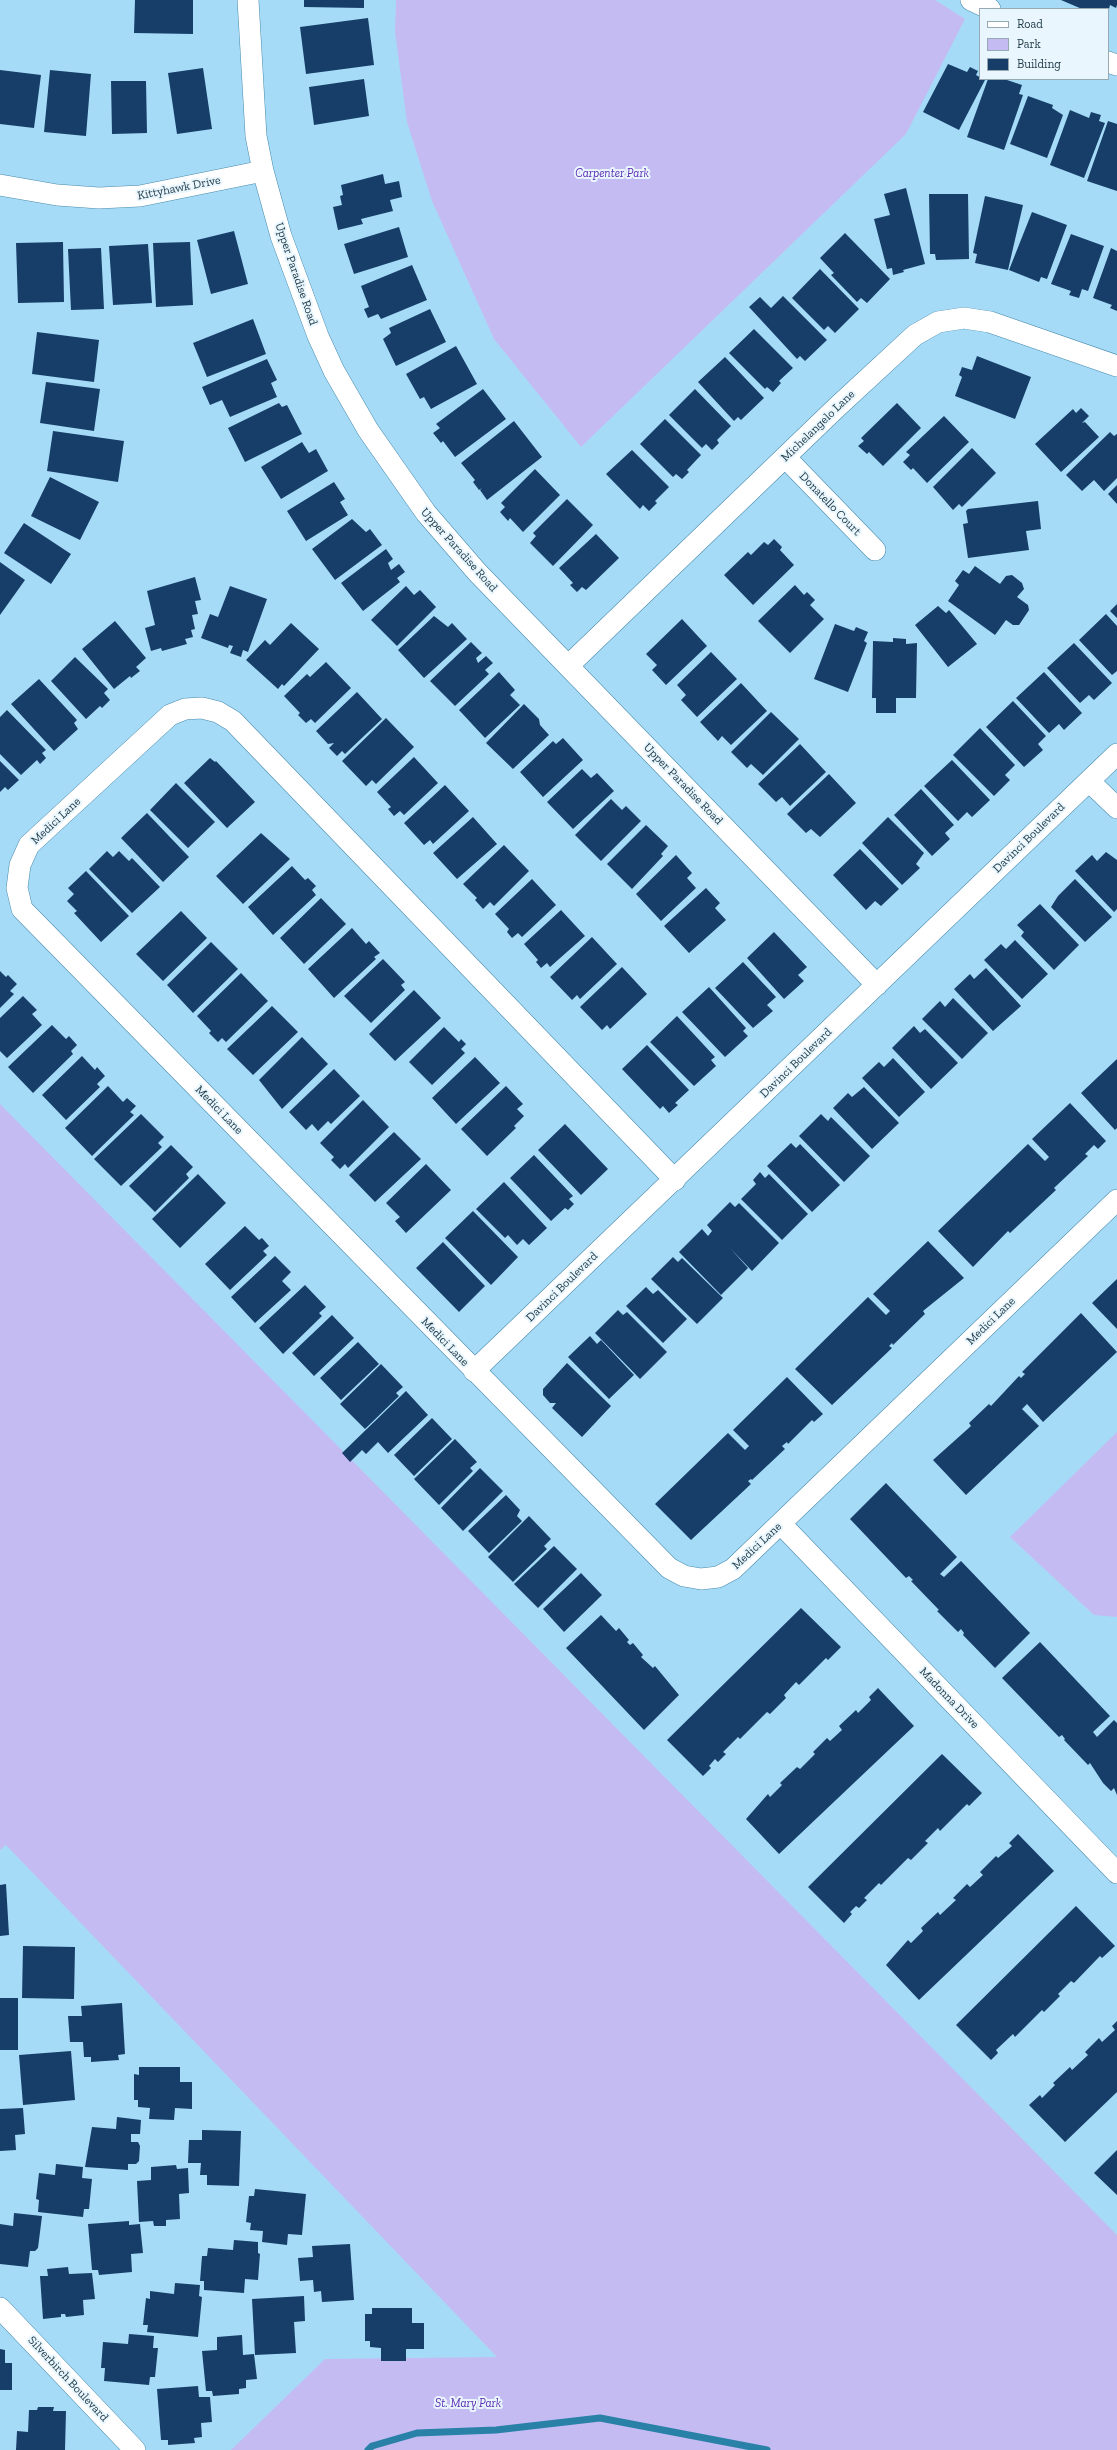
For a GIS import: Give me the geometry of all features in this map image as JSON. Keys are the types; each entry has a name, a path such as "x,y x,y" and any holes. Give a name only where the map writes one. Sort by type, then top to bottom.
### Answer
{"street":[{"name":"Upper Paradise Road","path":"248,0 256,136 263,171 293,273 315,330 334,371 368,430 402,482 450,542 877,985"},
{"path":"971,0 988,8"},
{"name":"Kittyhawk Drive","path":"0,185 85,197 140,196 263,171"},
{"name":"Michelangelo Lane","path":"568,666 785,457 915,335 938,322 964,318 990,322 1117,366"},
{"name":"Donatello Court","path":"785,457 875,550"},
{"name":"Medici Lane","path":"674,1180 232,721 218,712 202,708 185,709 170,715 29,845 20,865 17,888 22,909 669,1568 684,1576 701,1579 718,1577 733,1569 1117,1200"},
{"name":"Davinci Boulevard","path":"474,1371 1117,754"},
{"path":"1089,781 1117,808"},
{"name":"Madonna Drive","path":"780,1524 1117,1873"},
{"name":"Silverbirch Boulevard","path":"0,2308 135,2450"}],"green space":[{"name":"Carpenter Park","path":"396,0 935,0 965,19 906,134 581,447 494,339 432,201 407,122 395,32"},
{"name":"St. Mary Park","path":"0,1104 1117,2235 1117,2450 231,2450 325,2359 497,2357 6,1845 0,1850"},
{"path":"1117,1432 1117,1617 1094,1615 1010,1537"}],"building":[{"path":"135,0 193,0 193,34 134,33"},
{"path":"304,0 364,0 364,8 304,7"},
{"path":"1061,0 1117,0 1116,8 1110,5 1109,9 1080,8"},
{"path":"368,18 374,65 306,74 300,27"},
{"path":"948,64 967,72 970,67 978,71 976,75 979,77 979,80 985,80 959,130 923,112"},
{"path":"203,68 212,129 177,134 168,73"},
{"path":"0,70 41,75 34,128 0,124"},
{"path":"50,70 91,74 86,136 44,132"},
{"path":"364,79 369,116 314,125 309,87"},
{"path":"988,80 1007,80 1022,85 1019,94 1023,95 1004,150 967,137"},
{"path":"111,81 146,81 147,133 112,134"},
{"path":"1028,96 1053,105 1052,108 1063,115 1047,158 1010,144"},
{"path":"1070,110 1089,118 1091,112 1101,115 1099,121 1105,123 1084,178 1050,165"},
{"path":"1108,121 1117,124 1117,191 1087,181"},
{"path":"383,174 385,184 399,181 402,197 390,200 393,211 361,219 363,224 338,230 333,207 342,205 340,196 343,195 341,185"},
{"path":"906,188 925,264 903,270 904,272 893,275 892,268 887,269 874,219 890,215 884,194"},
{"path":"929,194 968,194 969,259 936,260 935,254 930,254"},
{"path":"985,196 1023,205 1008,270 975,263 977,254 973,253"},
{"path":"1032,212 1067,225 1047,279 1041,277 1039,282 1009,270"},
{"path":"399,227 408,257 354,274 344,244"},
{"path":"234,231 248,284 211,294 197,240"},
{"path":"845,233 890,279 867,303 861,298 857,302 831,275 834,273 820,258"},
{"path":"1071,234 1104,246 1088,291 1082,289 1079,298 1069,295 1071,291 1051,284"},
{"path":"63,242 64,302 18,303 16,243"},
{"path":"190,242 193,305 156,307 153,243"},
{"path":"148,244 152,303 113,305 109,246"},
{"path":"101,248 104,309 71,310 68,249"},
{"path":"1111,248 1117,251 1117,311 1110,308 1112,305 1093,298"},
{"path":"412,265 427,300 381,319 378,314 368,318 364,309 369,307 361,286"},
{"path":"820,269 859,309 835,333 828,326 824,330 792,298"},
{"path":"783,296 827,340 805,361 800,356 797,359 749,307 760,297 771,308"},
{"path":"430,309 446,342 396,366 383,339 391,333 389,328"},
{"path":"253,319 266,354 207,377 193,343"},
{"path":"754,329 793,368 779,381 781,383 773,392 767,387 765,389 729,353"},
{"path":"37,332 99,340 94,382 32,374"},
{"path":"456,346 477,384 431,409 424,397 420,399 406,374"},
{"path":"977,356 1031,377 1015,419 955,396 962,377 959,375 962,367 972,370"},
{"path":"725,357 764,398 741,420 738,417 734,421 698,382"},
{"path":"267,359 277,380 271,383 277,397 230,417 222,400 210,405 202,387"},
{"path":"46,382 100,389 94,431 40,423"},
{"path":"483,389 506,419 455,457 443,441 441,443 433,433 440,428 436,424"},
{"path":"695,389 731,426 717,440 719,443 712,450 706,444 702,448 669,415"},
{"path":"279,403 282,407 287,405 302,434 245,462 228,428"},
{"path":"897,403 921,428 883,466 869,452 867,454 858,446 864,441 861,438"},
{"path":"1081,408 1089,416 1082,423 1085,422 1099,437 1061,472 1035,444 1073,409 1076,413"},
{"path":"944,416 969,442 927,483 913,468 911,470 903,462 910,455 906,452"},
{"path":"665,419 701,455 687,470 689,472 682,479 676,474 673,477 640,444"},
{"path":"514,421 542,457 487,500 480,490 482,488 479,490 473,482 475,480 461,463"},
{"path":"53,431 124,441 118,482 47,471"},
{"path":"1110,432 1114,436 1117,434 1117,478 1104,491 1094,480 1082,491 1066,475"},
{"path":"302,442 309,453 316,449 328,471 281,499 261,467"},
{"path":"972,448 996,473 962,507 959,504 953,510 933,487"},
{"path":"632,450 669,487 655,501 657,503 649,511 643,505 640,509 606,474"},
{"path":"535,469 560,495 523,532 510,518 508,521 500,512 505,507 501,503"},
{"path":"50,477 99,502 80,540 31,516"},
{"path":"334,482 345,499 340,502 348,515 306,541 287,511"},
{"path":"1117,485 1117,504 1108,494"},
{"path":"567,499 593,525 553,566 530,543 536,536 533,533"},
{"path":"1038,501 1041,529 1026,531 1029,550 968,558 963,524 968,523 966,511 968,509"},
{"path":"352,519 366,532 370,529 382,545 335,580 312,549"},
{"path":"24,523 71,554 51,584 4,553"},
{"path":"596,534 619,558 586,590 582,587 577,592 570,585 573,583 559,568"},
{"path":"774,539 782,547 780,550 794,565 753,605 724,575 748,552 751,555 764,542 768,545"},
{"path":"386,549 393,559 388,563 391,570 399,564 405,572 397,578 400,582 363,611 341,583"},
{"path":"0,562 25,580 0,615"},
{"path":"975,566 1000,584 1006,576 1012,575 1022,583 1024,589 1017,597 1028,605 1029,610 1019,625 1013,625 1006,620 995,635 948,601 959,585 955,581 963,570 969,574"},
{"path":"195,577 201,600 195,601 198,614 192,615 195,629 191,630 193,637 185,639 187,644 162,651 161,648 151,651 145,628 155,625 147,591"},
{"path":"795,585 804,595 807,592 815,600 810,605 824,619 790,653 758,621"},
{"path":"230,586 267,599 248,652 243,650 241,657 230,653 233,646 229,645 228,648 201,638 210,614 218,617"},
{"path":"406,586 414,595 420,590 436,607 397,646 371,620"},
{"path":"1117,604 1117,618 1110,611"},
{"path":"938,606 946,613 949,610 977,644 948,667 915,625"},
{"path":"1106,614 1117,626 1117,671 1112,675 1079,640"},
{"path":"434,616 448,627 452,623 467,639 424,678 398,650"},
{"path":"682,619 707,646 666,685 652,670 657,665 646,654"},
{"path":"115,621 146,658 136,667 140,671 131,678 130,676 114,689 82,649"},
{"path":"291,623 319,649 284,686 282,684 278,689 246,660 265,640 270,645"},
{"path":"835,624 854,631 856,627 868,632 864,641 867,643 848,692 814,679"},
{"path":"893,638 906,639 906,644 917,643 916,698 896,698 896,713 876,713 876,698 872,698 873,641 893,642"},
{"path":"471,642 482,653 476,658 478,663 486,656 493,663 485,670 489,674 455,706 430,681"},
{"path":"1074,643 1112,683 1094,700 1089,695 1080,703 1047,668"},
{"path":"711,652 737,679 697,717 681,700 686,695 677,685"},
{"path":"75,657 108,689 104,693 110,700 102,708 100,706 86,719 51,681"},
{"path":"326,662 351,688 315,723 311,719 306,723 298,715 300,713 284,696 307,674 310,677"},
{"path":"499,672 515,690 510,695 520,705 485,738 459,710"},
{"path":"1044,672 1082,713 1064,730 1059,724 1049,733 1016,698"},
{"path":"39,679 77,720 74,723 78,729 54,751 11,704"},
{"path":"741,683 767,711 731,745 722,736 718,741 700,722"},
{"path":"357,692 382,719 345,754 342,751 337,756 329,748 334,743 328,744 316,731"},
{"path":"1013,701 1046,736 1038,744 1043,750 1024,767 986,727"},
{"path":"524,704 539,719 540,725 549,735 513,769 486,743"},
{"path":"7,710 46,750 42,753 46,758 40,764 37,760 21,775 0,754 0,717"},
{"path":"771,712 799,739 763,775 751,764 747,768 731,752"},
{"path":"386,718 414,747 376,784 372,780 366,786 342,761"},
{"path":"980,728 1015,765 1005,775 1010,780 994,796 953,755"},
{"path":"563,738 583,760 543,797 520,772 553,741 556,744"},
{"path":"800,744 826,772 790,806 782,797 776,802 758,784"},
{"path":"414,757 438,783 404,815 400,811 394,816 388,809 391,807 377,792"},
{"path":"210,758 215,762 216,761 255,802 227,828 184,783"},
{"path":"952,760 990,800 972,817 967,812 958,821 924,786"},
{"path":"0,761 19,780 8,790 5,787 0,792"},
{"path":"582,769 591,778 597,773 614,791 573,829 547,802"},
{"path":"829,774 856,803 820,837 811,829 806,833 787,814"},
{"path":"176,783 215,822 188,848 150,810"},
{"path":"445,785 469,811 433,844 430,840 424,845 404,823"},
{"path":"921,789 954,825 945,833 950,839 932,856 894,815"},
{"path":"611,799 622,810 626,806 641,821 601,861 575,835"},
{"path":"147,813 189,857 163,882 121,838"},
{"path":"473,817 497,844 457,879 433,853"},
{"path":"888,817 924,853 916,864 920,868 902,885 862,843"},
{"path":"646,825 668,846 661,854 663,856 632,889 607,864"},
{"path":"261,833 290,859 243,904 216,876"},
{"path":"504,845 529,871 494,906 490,902 483,909 475,900 477,898 463,884"},
{"path":"860,849 899,889 881,906 875,901 866,910 833,875"},
{"path":"107,851 113,857 119,851 129,861 132,858 160,887 132,913 89,869"},
{"path":"1106,852 1117,860 1117,909 1114,912 1075,871 1092,855 1097,861"},
{"path":"676,855 692,873 687,878 696,888 661,921 636,894"},
{"path":"292,866 305,880 308,878 316,886 312,890 316,895 273,935 248,907"},
{"path":"86,871 129,916 101,942 74,913 77,911 67,901 74,894 68,888"},
{"path":"532,879 556,905 522,937 518,933 512,938 507,932 509,929 495,914"},
{"path":"1075,879 1112,917 1085,942 1051,907 1058,896"},
{"path":"706,888 720,903 715,908 726,920 689,953 664,926"},
{"path":"321,898 346,924 304,964 280,938"},
{"path":"1040,904 1079,945 1054,970 1021,936 1024,932 1017,925"},
{"path":"561,910 585,936 550,967 547,963 541,968 536,962 538,960 524,944"},
{"path":"181,911 207,938 163,981 136,954"},
{"path":"352,928 366,944 369,941 380,953 374,957 376,959 334,998 308,969"},
{"path":"774,932 807,967 798,975 804,981 784,999 747,958"},
{"path":"592,937 617,964 580,999 577,995 572,1000 550,977"},
{"path":"1015,940 1048,974 1022,999 984,960 1001,944 1006,949"},
{"path":"211,942 238,969 193,1013 167,985"},
{"path":"383,959 405,982 401,985 405,990 371,1023 344,996"},
{"path":"743,962 776,997 767,1005 773,1011 753,1028 715,988"},
{"path":"622,967 647,994 610,1029 607,1025 602,1030 580,1007"},
{"path":"986,968 1021,1006 993,1031 954,989 970,974 974,979"},
{"path":"0,971 6,977 8,975 17,984 10,991 14,994 0,1008"},
{"path":"241,973 268,1001 226,1042 222,1038 218,1042 209,1033 211,1031 197,1016"},
{"path":"709,987 746,1028 743,1031 748,1036 725,1057 682,1012"},
{"path":"414,990 441,1018 395,1061 369,1034"},
{"path":"23,996 37,1010 32,1014 42,1025 7,1058 0,1051 0,1018"},
{"path":"953,998 988,1033 962,1059 922,1019 940,1001 945,1007"},
{"path":"272,1006 298,1032 253,1075 227,1049"},
{"path":"677,1016 715,1057 711,1060 716,1066 694,1086 650,1042"},
{"path":"52,1025 66,1039 69,1036 77,1045 71,1051 73,1054 33,1093 8,1067"},
{"path":"914,1026 920,1033 925,1029 958,1063 931,1089 892,1048"},
{"path":"444,1027 459,1042 461,1039 466,1044 461,1049 465,1053 432,1085 409,1062"},
{"path":"302,1037 328,1064 282,1109 259,1080"},
{"path":"647,1045 689,1090 675,1103 678,1105 669,1113 663,1106 660,1109 622,1069"},
{"path":"82,1056 95,1070 97,1067 105,1076 97,1084 100,1087 66,1120 42,1095"},
{"path":"475,1057 500,1083 456,1124 432,1098"},
{"path":"893,1058 925,1092 899,1117 862,1078 879,1062 884,1067"},
{"path":"1117,1059 1117,1128 1115,1130 1081,1093"},
{"path":"334,1069 360,1096 331,1124 328,1121 318,1131 312,1124 306,1130 289,1112"},
{"path":"108,1086 123,1102 127,1098 136,1106 130,1112 134,1115 92,1156 65,1128"},
{"path":"506,1086 523,1104 517,1109 524,1116 514,1126 516,1128 487,1156 461,1129"},
{"path":"864,1087 899,1123 872,1149 833,1108 848,1093 852,1097"},
{"path":"363,1100 389,1127 348,1168 345,1164 340,1169 331,1160 334,1157 320,1143"},
{"path":"1070,1103 1106,1141 1098,1149 1094,1145 1085,1154 1088,1156 1054,1188 1056,1190 1010,1233 1008,1231 973,1267 938,1231 1028,1144 1045,1161 1049,1157 1032,1139"},
{"path":"141,1114 164,1137 158,1143 162,1147 121,1186 94,1159"},
{"path":"821,1114 828,1121 831,1117 870,1156 844,1182 799,1136"},
{"path":"565,1124 608,1169 581,1195 538,1150"},
{"path":"394,1132 421,1159 375,1202 349,1175"},
{"path":"791,1143 796,1148 800,1144 840,1185 812,1212 767,1166"},
{"path":"171,1145 193,1167 186,1174 189,1178 155,1212 129,1186"},
{"path":"534,1155 573,1196 569,1199 574,1204 568,1210 565,1208 551,1221 510,1178"},
{"path":"426,1164 451,1190 406,1233 395,1221 400,1217 386,1203"},
{"path":"760,1172 765,1178 769,1174 808,1214 782,1240 741,1199 756,1184 753,1180"},
{"path":"198,1174 226,1203 180,1248 152,1219"},
{"path":"504,1182 547,1228 529,1245 523,1239 517,1245 508,1235 505,1238 476,1209"},
{"path":"730,1202 735,1207 739,1203 779,1243 752,1271 730,1248 748,1268 721,1295 679,1252 702,1229 708,1236 712,1231 707,1225"},
{"path":"473,1211 518,1257 491,1285 445,1238"},
{"path":"245,1226 259,1240 262,1238 269,1246 263,1251 267,1255 230,1290 205,1264"},
{"path":"928,1241 964,1278 923,1311 925,1314 893,1345 892,1343 889,1346 892,1348 832,1405 795,1369 868,1297 886,1315 890,1311 873,1294"},
{"path":"443,1242 485,1286 459,1312 416,1268"},
{"path":"275,1256 291,1272 282,1281 291,1290 255,1323 231,1297"},
{"path":"673,1257 678,1262 682,1258 723,1298 697,1324 651,1279"},
{"path":"1117,1279 1117,1329 1092,1303"},
{"path":"305,1285 326,1307 319,1313 322,1316 283,1354 259,1328"},
{"path":"646,1287 653,1294 658,1290 687,1319 663,1343 626,1306"},
{"path":"618,1310 623,1315 627,1312 667,1352 640,1379 595,1333"},
{"path":"1081,1313 1117,1352 1043,1422 1027,1404 1022,1409 1039,1426 966,1495 933,1460 971,1426 969,1423 989,1404 991,1406 1019,1376 1021,1378 1025,1374 1022,1372"},
{"path":"332,1315 354,1338 314,1376 292,1353"},
{"path":"590,1336 597,1344 601,1340 634,1375 609,1399 568,1357"},
{"path":"358,1342 379,1364 341,1400 320,1378"},
{"path":"567,1363 611,1406 582,1437 552,1408 556,1403 550,1403 543,1395 543,1389"},
{"path":"381,1364 403,1387 396,1393 399,1396 365,1429 340,1404"},
{"path":"787,1377 823,1414 814,1422 812,1420 788,1444 787,1442 782,1446 785,1449 752,1480 751,1479 748,1481 751,1484 691,1540 655,1504 728,1433 745,1450 749,1446 733,1430"},
{"path":"406,1391 428,1415 388,1453 378,1442 366,1454 362,1450 350,1462 342,1453"},
{"path":"432,1418 452,1439 414,1476 394,1455"},
{"path":"455,1439 477,1462 470,1468 473,1471 439,1505 414,1479"},
{"path":"480,1468 503,1491 463,1531 441,1508"},
{"path":"886,1483 957,1557 940,1574 944,1577 961,1561 1030,1633 995,1668 963,1635 964,1633 961,1629 958,1632 937,1611 939,1610 911,1581 913,1580 909,1576 906,1578 850,1519"},
{"path":"506,1495 520,1510 517,1516 522,1521 489,1553 468,1531"},
{"path":"529,1516 551,1539 544,1546 547,1549 513,1582 488,1557"},
{"path":"554,1546 577,1569 538,1608 514,1584"},
{"path":"581,1573 602,1595 564,1632 543,1609"},
{"path":"801,1608 841,1647 828,1660 826,1658 799,1685 796,1682 784,1695 786,1698 770,1714 767,1712 740,1739 738,1737 723,1752 726,1754 718,1762 715,1759 709,1766 711,1768 703,1776 667,1740"},
{"path":"601,1615 616,1631 619,1628 629,1640 627,1642 630,1645 633,1643 643,1655 641,1657 653,1668 655,1666 679,1695 644,1730 566,1648"},
{"path":"1040,1642 1110,1716 1093,1732 1097,1737 1114,1720 1117,1723 1117,1795 1114,1788 1111,1791 1103,1783 1090,1763 1088,1765 1064,1740 1065,1739 1062,1735 1059,1737 1002,1678"},
{"path":"878,1688 914,1726 779,1854 746,1819 768,1794 770,1797 782,1785 780,1783 797,1767 800,1769 815,1754 813,1752 827,1738 830,1741 842,1730 839,1726 856,1710 858,1713 871,1700 869,1697"},
{"path":"942,1754 982,1793 969,1806 967,1804 940,1831 938,1828 925,1841 928,1843 911,1860 908,1858 881,1885 879,1883 864,1898 867,1900 859,1908 856,1906 850,1912 852,1914 844,1923 808,1887"},
{"path":"1018,1834 1054,1871 919,2000 886,1965 908,1940 911,1943 923,1931 921,1928 938,1912 940,1915 956,1900 953,1898 967,1884 970,1887 983,1875 980,1872 996,1856 998,1858 1012,1846 1009,1843"},
{"path":"6,1884 9,1935 0,1936 0,1885"},
{"path":"1076,1906 1115,1946 1102,1958 1100,1956 1074,1983 1071,1981 1058,1994 1060,1996 1044,2012 1042,2010 1015,2037 1013,2034 996,2050 998,2053 991,2060 956,2025"},
{"path":"23,1946 75,1947 74,1999 22,1998"},
{"path":"0,1998 18,1998 18,2050 0,2050"},
{"path":"122,2003 125,2054 118,2055 119,2060 91,2062 91,2057 84,2057 83,2042 70,2042 68,2016 82,2016 81,2006"},
{"path":"1117,2021 1117,2092 1065,2142 1029,2105 1040,2095 1042,2098 1055,2085 1053,2083 1070,2067 1072,2070 1088,2055 1085,2052 1099,2038 1102,2042 1115,2030 1112,2026"},
{"path":"71,2051 75,2100 23,2105 19,2055"},
{"path":"139,2067 180,2067 180,2082 192,2082 192,2109 175,2108 174,2120 149,2119 150,2108 138,2107 138,2100 134,2100 134,2074 139,2075"},
{"path":"23,2108 25,2134 15,2135 16,2150 0,2151 0,2109"},
{"path":"117,2117 141,2120 140,2134 131,2134 131,2142 138,2142 140,2146 139,2161 136,2164 128,2164 128,2170 85,2167 92,2127 116,2129"},
{"path":"202,2130 241,2131 239,2186 207,2185 207,2175 200,2175 201,2163 188,2163 189,2140 202,2140"},
{"path":"1117,2150 1117,2195 1094,2173"},
{"path":"56,2164 83,2167 82,2178 92,2179 89,2209 84,2209 83,2217 38,2212 39,2200 36,2199 39,2173 55,2175"},
{"path":"176,2165 177,2169 188,2168 189,2193 179,2194 180,2219 166,2220 166,2226 154,2226 153,2221 139,2222 137,2181 151,2180 151,2167"},
{"path":"255,2189 306,2194 302,2235 288,2234 287,2245 262,2242 263,2231 250,2230 251,2223 246,2222 249,2196 254,2196"},
{"path":"14,2213 42,2216 38,2248 35,2251 30,2251 28,2267 0,2264 0,2224 13,2226"},
{"path":"129,2221 129,2225 140,2224 143,2253 131,2254 132,2272 99,2275 98,2270 92,2270 88,2224"},
{"path":"234,2240 258,2242 258,2253 260,2254 258,2280 245,2279 244,2293 204,2290 204,2281 200,2281 202,2256 207,2256 208,2248 233,2250"},
{"path":"350,2244 354,2300 322,2302 321,2291 314,2292 313,2280 300,2281 298,2258 313,2257 312,2246"},
{"path":"68,2267 69,2274 92,2273 95,2299 83,2300 84,2315 66,2317 65,2314 61,2314 61,2317 43,2319 40,2276 48,2276 47,2269"},
{"path":"175,2283 200,2285 199,2296 202,2297 198,2337 147,2332 148,2325 143,2325 146,2298 150,2299 150,2291 174,2294"},
{"path":"304,2296 305,2321 294,2322 296,2353 255,2355 252,2299"},
{"path":"372,2308 412,2308 412,2323 424,2323 424,2349 406,2349 406,2361 381,2361 381,2348 370,2347 370,2341 365,2341 365,2314 372,2314"},
{"path":"129,2334 154,2336 153,2348 158,2348 155,2377 150,2377 149,2385 104,2381 105,2368 101,2368 103,2342 128,2344"},
{"path":"242,2335 243,2355 254,2354 257,2379 246,2380 246,2388 239,2389 239,2394 213,2396 212,2391 206,2391 202,2351 217,2350 217,2337"},
{"path":"0,2349 5,2350 5,2363 12,2363 12,2390 0,2390"},
{"path":"198,2386 199,2397 210,2397 212,2422 201,2423 202,2437 194,2438 195,2443 168,2445 168,2440 161,2440 157,2389"},
{"path":"38,2407 54,2407 53,2411 66,2411 65,2450 16,2450 17,2431 28,2432 29,2410 37,2410"}],"waterway":[{"path":"368,2450 372,2446 417,2433 496,2430 600,2418 767,2450"}]}
